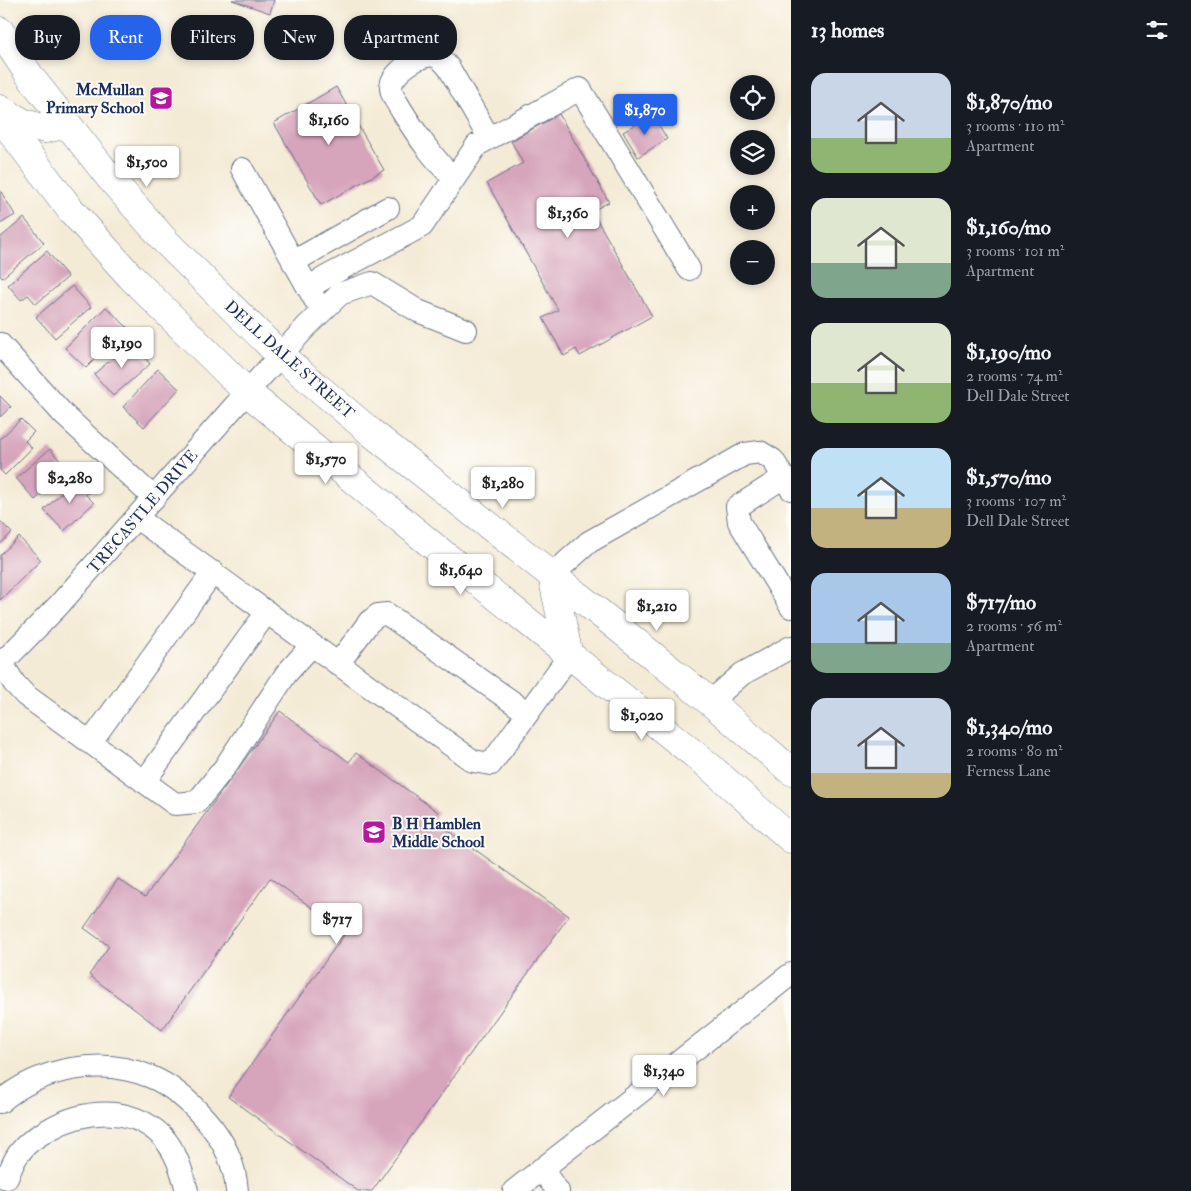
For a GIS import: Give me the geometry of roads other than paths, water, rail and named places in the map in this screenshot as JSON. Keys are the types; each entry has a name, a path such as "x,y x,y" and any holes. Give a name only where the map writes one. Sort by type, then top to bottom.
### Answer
{"main road":[{"name":"DELL DALE STREET","path":"0,31 32,79 110,178 167,243 281,356 373,434 710,702 791,771"},
{"path":"0,109 24,123 45,128 67,124"},
{"path":"0,116 70,209 130,276 247,392 569,656 709,766 791,839"},
{"path":"552,575 569,656"}],"street":[{"path":"454,179 423,145 394,97 391,86 396,74 422,57 433,55 442,60 449,68 489,138"},
{"path":"308,288 422,226 478,145 580,89 690,269"},
{"path":"242,169 321,312"},
{"path":"293,262 388,208"},
{"name":"TRECASTLE DRIVE","path":"1,663 58,606 247,392 340,294 372,283 418,311 466,330"},
{"path":"0,344 64,415 154,498"},
{"path":"552,575 589,542 745,454 760,452 773,460 787,483 737,506 739,522 791,607"},
{"path":"137,518 473,761 491,764 569,656"},
{"path":"90,742 213,572"},
{"path":"144,782 267,612"},
{"path":"338,664 369,622 378,615 387,614 528,713"},
{"path":"1,663 14,683 25,695 175,804 197,802 225,767 286,674 312,645"},
{"path":"710,702 742,674 791,647"},
{"path":"514,1191 791,974"},
{"path":"0,1102 19,1088 37,1079 81,1068 106,1067 131,1070 152,1077 184,1098 212,1127 228,1152 236,1177 237,1191"},
{"path":"0,1176 7,1178 21,1150 39,1135 61,1122 99,1113 122,1114 144,1122 162,1136 182,1169 186,1191"},
{"path":"541,1169 558,1191"}],"place":[{"name":"McMullan Primary School","path":"161,98"},
{"name":"B H Hamblen Middle School","path":"374,832"}]}
